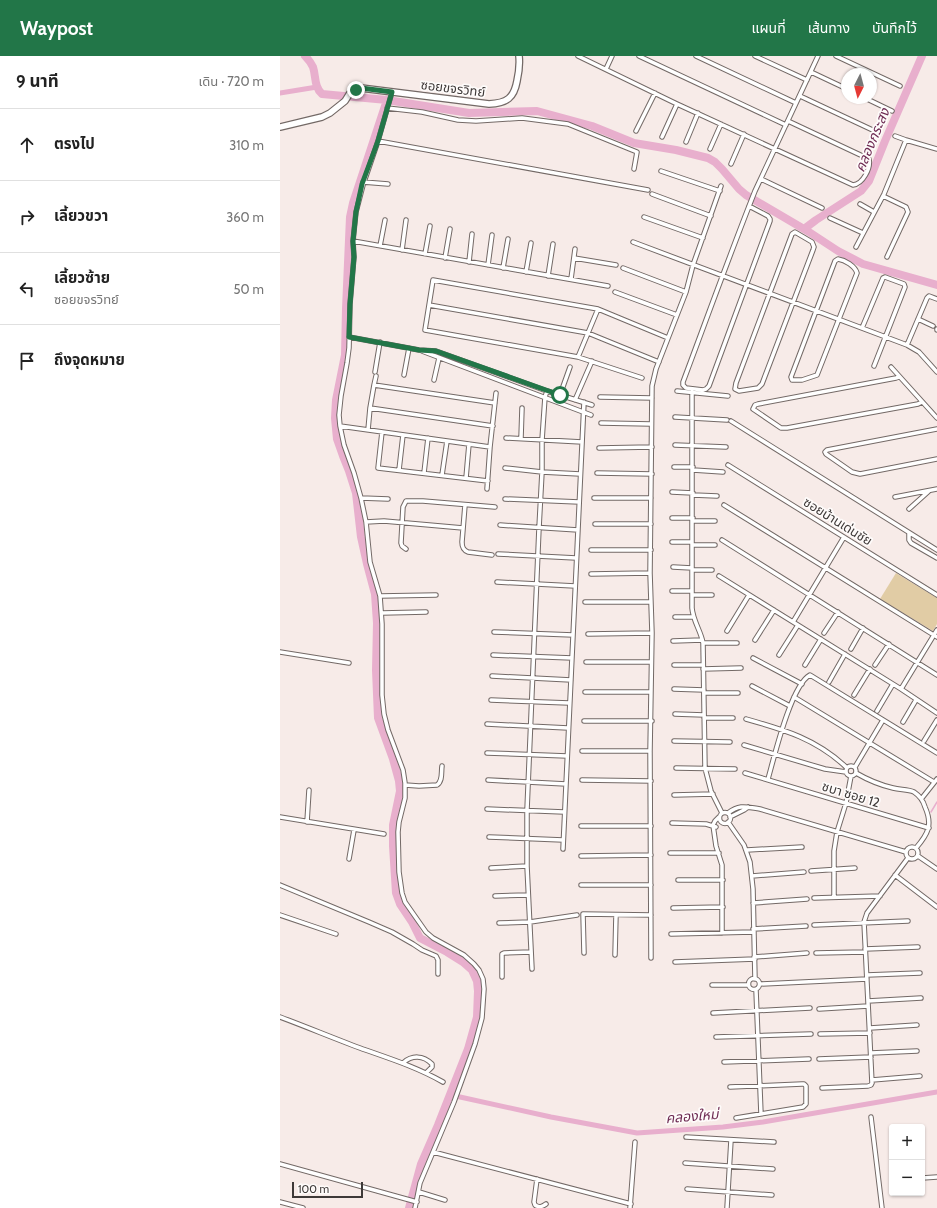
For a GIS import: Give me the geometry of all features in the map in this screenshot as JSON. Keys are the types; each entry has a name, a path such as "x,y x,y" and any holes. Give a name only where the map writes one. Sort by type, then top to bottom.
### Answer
{"street":[{"name":"ซอยขจรวิทย์","path":"280,127 322,117 330,113 345,101 350,93 361,88 391,94 489,104 500,103 509,99 514,92 520,68 519,56"},
{"path":"578,56 677,104 853,185 861,182 865,177 870,161 869,159 788,121"},
{"path":"606,69 612,56"},
{"path":"639,56 786,125"},
{"path":"696,56 796,103"},
{"path":"755,56 807,80"},
{"path":"749,206 768,216 770,221 709,386 706,390 686,388 683,385 683,382 749,206 817,56"},
{"path":"836,56 900,86"},
{"path":"811,72 841,86"},
{"path":"636,131 655,93"},
{"path":"391,94 378,141 363,182 356,212 353,241 354,257 349,337 347,363 339,415 340,426 344,445 361,498 366,522 370,562 380,596 382,613 382,695 384,714 388,730 403,770 405,785 405,798 398,832 401,888 404,898 426,932 433,938 470,959 479,970 483,979 484,989 479,1030 475,1044 458,1092 420,1183 419,1192 415,1201 416,1208"},
{"path":"800,96 879,133"},
{"path":"662,137 677,104"},
{"path":"877,104 892,111"},
{"path":"388,108 422,112 458,120 476,121 522,118 568,124 637,152 634,168"},
{"path":"686,142 698,113"},
{"path":"710,149 721,124"},
{"path":"731,164 744,134"},
{"path":"895,136 937,149"},
{"path":"856,247 883,196 906,140"},
{"path":"378,141 648,190"},
{"path":"661,171 720,191"},
{"path":"761,180 822,208"},
{"path":"363,182 388,184"},
{"path":"651,958 650,751 652,721 652,602 650,574 653,378 686,292 693,265 721,186"},
{"path":"652,194 711,216"},
{"path":"883,196 906,207 908,212 887,257"},
{"path":"860,204 874,212"},
{"path":"644,217 703,238"},
{"path":"830,218 863,233"},
{"path":"380,246 385,220"},
{"path":"402,250 406,220"},
{"path":"425,254 430,226"},
{"path":"445,258 450,229"},
{"path":"795,232 812,242 814,247 793,302 760,386 758,388 739,391 735,389 792,234 795,232"},
{"path":"469,262 472,234"},
{"path":"488,265 492,235"},
{"path":"503,268 508,239"},
{"path":"353,241 608,286"},
{"path":"633,242 907,345 919,352 937,372"},
{"path":"526,272 531,243"},
{"path":"548,276 552,244"},
{"path":"570,280 575,249"},
{"path":"574,258 616,265"},
{"path":"838,259 841,259 856,269 857,273 840,320 817,375 802,380 792,380 791,377 816,311 835,262 838,259"},
{"path":"623,268 686,292"},
{"path":"862,328 883,278 885,277 903,283 905,287 874,366"},
{"path":"642,378 578,357 424,330 433,280 598,308 668,338"},
{"path":"615,292 677,315"},
{"path":"907,345 927,298 929,296 937,299"},
{"path":"429,305 588,333 659,362"},
{"path":"578,357 598,308"},
{"path":"918,319 933,326"},
{"path":"349,337 419,350 436,351 547,391 592,405"},
{"path":"368,430 380,342"},
{"path":"404,375 409,348"},
{"path":"419,350 583,411 590,415"},
{"path":"434,380 440,358"},
{"path":"575,400 592,361"},
{"path":"560,395 570,367"},
{"path":"891,367 937,418"},
{"path":"899,376 896,378 758,404 755,405 753,409 781,428 787,428 918,404 922,402"},
{"path":"374,385 495,403"},
{"path":"532,969 526,838 536,584 541,500 542,440 545,397 547,391"},
{"path":"677,391 728,396"},
{"path":"692,392 692,593 694,618 701,633 703,642 705,768 721,815 721,822"},
{"path":"487,489 496,393"},
{"path":"600,397 652,398"},
{"path":"563,849 584,402"},
{"path":"370,408 493,426"},
{"path":"521,438 522,408"},
{"path":"675,417 727,420"},
{"path":"731,421 937,550"},
{"path":"601,423 652,424"},
{"path":"340,426 490,447"},
{"path":"937,429 827,450 825,452 852,472 860,474 937,459"},
{"path":"382,432 378,468 488,480"},
{"path":"399,470 403,435"},
{"path":"424,473 428,438"},
{"path":"506,438 582,442"},
{"path":"442,475 447,441"},
{"path":"466,478 469,444"},
{"path":"675,445 726,447"},
{"path":"599,448 652,447"},
{"name":"ซอยบ้านเด่นชัย","path":"728,465 937,595"},
{"path":"674,467 722,472"},
{"path":"505,468 580,474"},
{"path":"597,473 652,474"},
{"path":"895,497 937,489"},
{"path":"909,509 930,490"},
{"path":"672,492 717,496"},
{"path":"361,498 388,499"},
{"path":"594,498 651,498"},
{"path":"505,499 579,502"},
{"path":"406,549 401,543 403,507 406,501 496,507"},
{"path":"465,505 462,548 465,551 492,555"},
{"path":"724,505 935,636"},
{"path":"672,518 715,521"},
{"path":"366,522 374,521 463,528"},
{"path":"595,524 651,524"},
{"path":"500,525 578,530"},
{"path":"909,533 909,540 911,543 937,558"},
{"path":"793,622 844,537"},
{"path":"722,540 937,675"},
{"path":"672,542 715,545"},
{"path":"591,550 651,550"},
{"path":"498,554 576,558"},
{"path":"673,567 712,570"},
{"path":"591,574 650,574"},
{"path":"719,576 937,712"},
{"path":"497,582 575,586"},
{"path":"672,591 712,595"},
{"path":"727,631 749,594"},
{"path":"380,596 436,595"},
{"path":"586,602 652,602"},
{"path":"755,640 774,610"},
{"path":"382,613 426,612"},
{"path":"824,633 838,612"},
{"path":"675,617 694,618"},
{"path":"779,655 798,625"},
{"path":"850,649 863,628"},
{"path":"901,689 935,636 937,630"},
{"path":"494,632 573,635"},
{"path":"588,634 652,633"},
{"path":"805,665 821,639"},
{"path":"673,641 737,643"},
{"path":"875,665 888,644"},
{"path":"280,652 349,663"},
{"path":"829,682 846,654"},
{"path":"493,655 572,658"},
{"path":"754,658 802,684"},
{"path":"586,662 651,662"},
{"path":"674,665 741,668"},
{"path":"854,695 870,669"},
{"path":"492,676 571,680"},
{"path":"768,779 790,706 794,697 808,676 812,676 937,753"},
{"path":"877,711 893,684"},
{"path":"752,686 790,706"},
{"path":"674,689 738,693"},
{"path":"585,692 651,692"},
{"path":"794,697 869,743 936,780 922,798"},
{"path":"491,700 570,703"},
{"path":"903,722 916,700"},
{"path":"675,714 733,718"},
{"path":"746,719 783,729 807,739 829,753 847,770 847,774 851,776"},
{"path":"856,773 855,767 883,720"},
{"path":"924,741 937,720"},
{"path":"584,721 652,721"},
{"path":"487,724 568,728"},
{"path":"674,742 730,742"},
{"path":"744,745 826,769 847,770 851,766 855,767"},
{"path":"582,751 650,751"},
{"path":"486,753 567,756"},
{"path":"405,785 437,785 441,780 442,766"},
{"path":"676,768 735,769"},
{"name":"ชบา ซอย 12","path":"745,773 929,828"},
{"path":"834,897 834,851 837,832 846,803 851,776 856,773"},
{"path":"856,773 885,786 914,792 922,798 929,819 929,828 922,841 916,848"},
{"path":"488,780 566,784"},
{"path":"582,780 651,781"},
{"path":"307,822 309,790"},
{"path":"674,795 713,794"},
{"path":"760,984 758,980 755,979 752,876 750,862 747,850 728,822 729,815 739,807 760,809 906,852"},
{"path":"487,809 564,812"},
{"path":"722,933 722,862 716,846 714,828 715,821 724,812 729,815"},
{"path":"280,817 384,834"},
{"path":"714,828 721,822 728,822"},
{"path":"672,823 706,824 714,828"},
{"path":"581,826 651,826"},
{"path":"349,859 354,830"},
{"path":"489,837 563,840"},
{"path":"747,850 802,847"},
{"path":"906,852 910,847 916,848"},
{"path":"916,848 919,854 918,856"},
{"path":"906,852 908,858"},
{"path":"670,853 719,853"},
{"path":"581,856 651,855"},
{"path":"908,858 913,860 918,856"},
{"path":"918,856 937,869"},
{"path":"822,1088 871,1086 870,1028 864,922 867,913 908,858"},
{"path":"491,868 527,866"},
{"path":"811,871 855,868"},
{"path":"752,876 804,872"},
{"path":"895,875 937,907"},
{"path":"678,880 723,880"},
{"path":"280,884 392,932 422,950 436,956 438,960 438,974"},
{"path":"581,885 651,885"},
{"path":"495,896 528,895"},
{"path":"814,898 880,896"},
{"path":"753,902 807,899"},
{"path":"673,908 723,907"},
{"path":"584,952 583,914 650,915"},
{"path":"280,915 336,934"},
{"path":"499,923 530,922 576,915"},
{"path":"615,956 616,915"},
{"path":"814,925 908,921"},
{"path":"671,934 722,933 806,926"},
{"path":"816,953 918,947"},
{"path":"502,977 502,954 504,952 531,952"},
{"path":"675,962 754,958 807,953"},
{"path":"760,984 920,973"},
{"path":"748,985 750,980 755,979"},
{"path":"760,984 756,990 760,1114"},
{"path":"712,985 748,985 750,988 756,990"},
{"path":"868,1001 921,998"},
{"path":"819,1009 868,1006"},
{"path":"713,1013 810,1008"},
{"path":"280,1017 403,1063 443,1082"},
{"path":"870,1028 917,1025"},
{"path":"820,1034 870,1033"},
{"path":"716,1036 810,1034"},
{"path":"820,1059 917,1051"},
{"path":"403,1063 411,1057 422,1058 432,1064 432,1067 426,1073"},
{"path":"724,1062 809,1059"},
{"path":"872,1080 920,1076"},
{"path":"730,1086 802,1084 806,1086 805,1106 736,1118"},
{"path":"871,1118 882,1208"},
{"path":"686,1137 774,1142"},
{"path":"727,1208 731,1140"},
{"path":"433,1152 537,1179 630,1206 635,1142"},
{"path":"685,1163 773,1169"},
{"path":"280,1164 415,1201"},
{"path":"925,1178 937,1177"},
{"path":"537,1179 534,1202 535,1205 543,1207 546,1204"},
{"path":"687,1189 772,1195"},
{"path":"419,1192 446,1200"},
{"path":"280,1202 303,1208"}],"shaded area":[{"path":"896,573 937,598 937,624 933,631 880,599"}],"waterway":[{"path":"305,56 313,67 316,85 322,94 387,100 469,113 537,111 592,126 634,143 676,150 708,158 715,162 746,195 838,251 863,264 937,285"},
{"name":"คลองกระสง","path":"804,229 861,191 869,181 922,56"},
{"path":"280,93 317,87"},
{"path":"387,100 353,203 350,217 345,355 336,400 335,418 337,439 356,493 361,537 375,594 377,623 376,670 378,718 393,759 400,791 393,825 396,893 400,904 412,922 420,938 447,952 463,962 472,970 477,981 478,991 477,1017 468,1049 421,1164 409,1208"},
{"path":"931,812 937,802"},
{"name":"คลองใหม่","path":"451,1095 551,1117 637,1133 723,1127 763,1122 937,1092"}],"route":[{"path":"356,90 361,88 392,92 378,141 362,184 356,212 353,241 354,257 349,337 419,350 436,351 560,395"}]}
